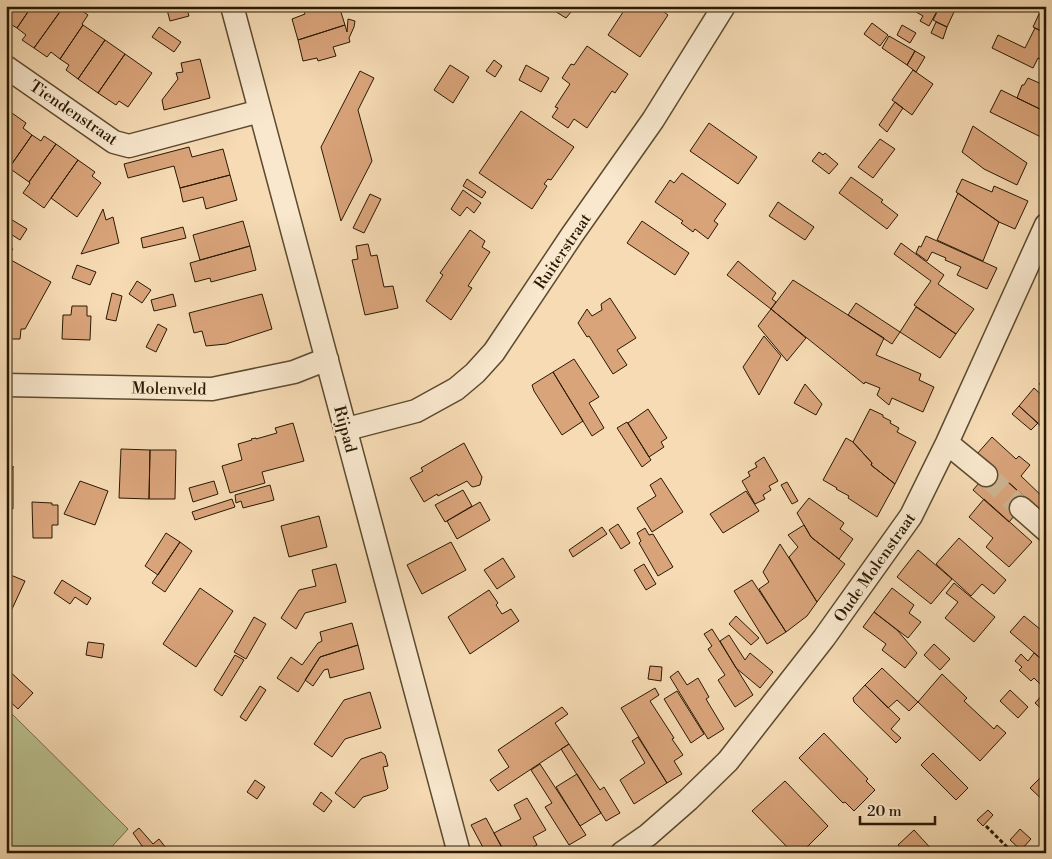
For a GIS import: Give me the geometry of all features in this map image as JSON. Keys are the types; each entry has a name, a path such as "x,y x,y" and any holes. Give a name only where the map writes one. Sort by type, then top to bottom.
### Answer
{"street":[{"name":"Rijpad","path":"232,6 459,853"},
{"name":"Ruiterstraat","path":"346,429 422,408 456,388 475,373 488,359 653,120 724,6"},
{"name":"Tiendenstraat","path":"6,67 114,142 129,146 260,111"},
{"name":"Oude Molenstraat","path":"622,853 648,835 728,761 824,638 911,516 948,442 1046,225"},
{"name":"Molenveld","path":"6,385 212,389 294,372 327,359"},
{"path":"948,442 986,475"},
{"path":"1021,508 1046,530"}],"path":[{"path":"986,826 1013,853"}],"green space":[{"path":"6,708 128,829 106,853 6,853"}],"building":[{"path":"6,6 32,6 17,28 6,23"},
{"path":"32,6 57,6 62,9 34,48 22,40 26,35 17,28"},
{"path":"64,6 75,6 88,15 60,59 51,52 47,57 34,48"},
{"path":"166,6 186,6 189,16 170,21"},
{"path":"318,6 339,6 345,25 298,40 292,19 305,14 304,11"},
{"path":"555,6 563,6 571,12 566,18 553,10"},
{"path":"627,6 656,6 668,15 640,57 608,35"},
{"path":"912,6 928,6 937,11 929,26 920,21 923,16 911,9"},
{"path":"940,6 954,12 947,27 933,20"},
{"path":"1039,14 1046,17 1046,33 1033,27"},
{"path":"348,19 355,21 349,38 350,42 333,47 336,56 318,61 317,58 303,61 298,40 345,25 347,32"},
{"path":"936,22 947,27 943,39 931,33"},
{"path":"872,23 888,35 880,46 864,34"},
{"path":"83,25 105,40 78,79 66,70 69,65 60,59"},
{"path":"902,25 916,33 910,43 897,35"},
{"path":"159,27 181,42 174,52 152,37"},
{"path":"1035,28 1046,34 1046,61 1038,58 1033,68 992,48 998,35 1025,48"},
{"path":"889,36 915,51 907,65 882,48"},
{"path":"105,40 125,54 98,93 78,79"},
{"path":"587,46 628,74 615,93 612,91 587,128 574,119 568,128 552,117 558,108 555,107 570,84 562,78 571,64 574,65"},
{"path":"915,51 925,57 916,72 907,65"},
{"path":"125,54 152,73 128,107 119,101 116,105 98,93"},
{"path":"200,59 210,98 164,110 162,100 178,79 176,73 183,72 181,63"},
{"path":"494,60 502,66 495,77 486,71"},
{"path":"450,65 469,77 453,103 434,90"},
{"path":"526,65 549,78 541,92 519,80"},
{"path":"913,70 933,84 912,115 892,100"},
{"path":"360,71 374,78 358,110 372,161 341,221 321,147"},
{"path":"1028,78 1046,86 1046,112 1017,98 1022,85 1024,85"},
{"path":"1001,90 1046,112 1046,133 1043,138 990,112"},
{"path":"895,102 903,108 887,132 879,125"},
{"path":"521,111 574,147 551,180 548,179 544,184 547,186 532,209 479,173"},
{"path":"12,113 26,123 23,128 32,135 9,168 6,166 6,121"},
{"path":"709,123 757,157 738,184 690,151"},
{"path":"973,126 1027,163 1017,185 984,169 962,152"},
{"path":"32,135 41,141 44,136 56,144 29,182 9,168"},
{"path":"880,139 895,149 873,178 858,167"},
{"path":"56,144 78,160 44,208 23,193"},
{"path":"189,147 192,157 223,149 230,175 180,188 174,166 128,178 124,164"},
{"path":"819,152 823,155 825,153 838,164 829,174 812,161"},
{"path":"78,160 95,172 92,176 101,183 77,217 51,198"},
{"path":"682,173 726,204 714,221 718,224 708,239 695,229 693,232 681,223 683,221 655,202 670,180 674,183"},
{"path":"230,175 237,200 206,209 203,197 183,202 180,188"},
{"path":"851,177 883,200 881,202 898,215 887,229 839,193"},
{"path":"467,179 486,192 482,198 463,186"},
{"path":"962,179 992,192 994,186 1028,201 1015,229 999,222 956,192"},
{"path":"463,190 481,203 474,213 467,207 460,216 451,209"},
{"path":"958,193 999,222 983,261 937,240"},
{"path":"370,194 381,199 364,233 353,228"},
{"path":"778,202 814,227 805,240 769,216"},
{"path":"103,209 106,220 113,217 119,243 81,254"},
{"path":"9,218 27,229 20,240 6,231 6,222"},
{"path":"243,221 250,246 200,260 193,235"},
{"path":"642,221 689,253 675,275 627,243"},
{"path":"183,227 186,238 143,248 141,238"},
{"path":"470,230 485,241 482,247 490,252 468,286 472,288 451,320 426,301 443,275 440,273"},
{"path":"926,236 997,268 987,289 957,275 961,267 945,260 946,258 932,252 927,261 916,253"},
{"path":"6,243 13,249 6,258"},
{"path":"901,243 944,275 938,284 974,309 956,334 914,305 931,281 894,254"},
{"path":"368,244 371,256 377,255 384,287 393,286 398,308 365,315 352,260 358,259 356,246"},
{"path":"250,246 256,270 211,282 210,278 195,282 190,263"},
{"path":"9,259 51,282 25,329 21,329 20,339 6,339 6,279 10,274 6,271 6,263"},
{"path":"738,261 776,293 772,299 776,302 771,309 727,275"},
{"path":"77,265 96,272 90,285 72,278"},
{"path":"793,280 884,338 876,355 921,374 919,380 934,387 923,412 892,398 889,405 877,395 880,388 865,382 864,384 771,309"},
{"path":"137,281 151,290 142,303 129,294"},
{"path":"112,293 122,296 116,321 106,319"},
{"path":"173,294 176,306 154,311 151,300"},
{"path":"262,294 272,329 226,344 206,346 202,331 194,333 189,313"},
{"path":"610,298 636,338 617,350 627,365 613,374 589,336 587,337 578,323 587,309 592,316 602,310 601,304"},
{"path":"856,303 900,332 892,344 848,315"},
{"path":"72,306 87,306 87,316 91,316 90,340 62,339 63,315 71,315"},
{"path":"916,307 956,334 940,358 900,332"},
{"path":"771,309 806,338 787,361 758,326"},
{"path":"158,324 167,329 156,352 146,347"},
{"path":"764,336 781,356 759,395 743,367"},
{"path":"574,359 599,397 589,403 604,428 592,436 553,372"},
{"path":"553,372 583,421 562,435 532,385"},
{"path":"1046,377 1046,389 1039,384"},
{"path":"805,384 822,404 816,415 794,403"},
{"path":"1034,388 1046,399 1046,431 1019,406"},
{"path":"1019,406 1038,423 1031,430 1012,414"},
{"path":"648,409 667,438 661,442 664,447 649,457 628,423"},
{"path":"870,409 891,421 890,423 899,428 897,432 916,442 895,484 871,465 872,463 853,442"},
{"path":"627,422 651,460 642,467 617,428"},
{"path":"293,423 304,461 262,472 265,483 230,493 222,466 242,460 238,444 277,433 275,428"},
{"path":"992,437 1016,459 1019,456 1030,465 1021,476 1046,500 1046,516 977,454"},
{"path":"846,438 853,442 872,463 871,465 895,484 877,517 823,480"},
{"path":"464,443 482,477 480,485 473,487 467,481 424,502 410,478 423,471 421,468"},
{"path":"121,449 150,450 149,499 119,498"},
{"path":"150,450 176,450 175,499 149,499"},
{"path":"764,457 778,481 769,486 771,490 763,495 765,499 755,504 742,481 750,476 748,472 757,467 755,463"},
{"path":"13,466 13,509 6,509 6,470 12,470"},
{"path":"992,468 1028,500 1009,522 973,490"},
{"path":"661,478 683,512 652,532 637,508 656,496 650,485"},
{"path":"80,481 108,491 95,525 64,514"},
{"path":"214,481 218,494 193,502 189,488"},
{"path":"787,482 798,501 792,504 781,485"},
{"path":"270,485 274,500 243,508 241,501 236,503 235,495"},
{"path":"463,490 472,506 445,522 435,505"},
{"path":"746,491 759,511 723,533 710,514"},
{"path":"809,498 844,523 840,529 853,539 839,559 811,537 797,513"},
{"path":"232,499 235,507 195,520 192,512"},
{"path":"984,499 1032,542 1009,567 986,547 993,538 969,517"},
{"path":"32,502 58,505 58,525 52,525 52,538 33,538"},
{"path":"480,502 490,520 457,539 447,521"},
{"path":"319,516 327,547 289,557 281,526"},
{"path":"618,524 630,543 621,549 609,530"},
{"path":"804,525 811,537 845,564 817,602 789,557 798,547 788,535"},
{"path":"602,527 607,534 573,557 569,550"},
{"path":"645,528 649,535 653,534 673,567 658,576 639,543 641,541 637,533"},
{"path":"166,533 180,542 158,575 145,566"},
{"path":"959,538 1006,580 994,594 982,584 971,596 936,564"},
{"path":"180,542 192,551 165,592 152,583"},
{"path":"451,542 466,570 422,594 407,565"},
{"path":"780,544 817,602 807,616 786,632 759,589 769,582 763,572"},
{"path":"918,550 952,579 931,604 897,577"},
{"path":"503,558 515,577 497,589 484,570"},
{"path":"336,564 346,602 305,613 296,629 281,618 299,590 316,586 312,570"},
{"path":"644,564 656,584 646,590 634,570"},
{"path":"6,573 25,581 6,622"},
{"path":"62,580 91,598 87,605 75,597 70,604 54,593"},
{"path":"752,580 786,632 767,644 734,591"},
{"path":"954,583 995,617 974,642 945,618 958,602 946,593"},
{"path":"200,588 233,611 196,667 163,644"},
{"path":"892,588 914,605 909,613 921,622 908,638 874,612"},
{"path":"489,590 498,603 496,605 502,614 511,609 519,621 470,654 448,617"},
{"path":"874,612 897,630 917,653 905,668 882,650 886,644 863,627"},
{"path":"736,616 759,638 751,645 729,624"},
{"path":"1024,616 1046,634 1046,663 1010,632"},
{"path":"254,617 266,624 246,659 234,652"},
{"path":"352,623 358,645 320,657 298,692 277,678 291,657 302,665 318,643 322,641 320,632"},
{"path":"712,629 753,695 735,707 718,680 725,675 708,649 712,646 704,634"},
{"path":"729,635 745,660 750,653 773,672 760,688 736,668 720,641"},
{"path":"88,642 104,644 102,658 86,655"},
{"path":"934,644 950,659 940,670 924,655"},
{"path":"358,645 364,669 330,678 328,669 324,670 313,686 305,680 320,657"},
{"path":"1034,653 1046,663 1046,678 1040,684 1034,678 1031,681 1019,670 1022,667 1015,661 1021,654 1028,661"},
{"path":"235,655 244,660 222,696 214,690"},
{"path":"650,666 662,667 661,681 648,679"},
{"path":"6,668 33,693 18,709 6,698"},
{"path":"882,668 918,702 909,711 897,700 888,708 865,685"},
{"path":"678,671 687,685 698,678 709,697 706,699 724,729 708,739 670,677"},
{"path":"942,674 967,698 964,701 994,729 997,725 1006,733 980,761 918,702"},
{"path":"865,685 900,719 891,729 901,738 896,743 854,702 853,698"},
{"path":"260,686 266,690 246,721 240,717"},
{"path":"655,688 659,695 650,701 683,755 674,761 682,774 667,783 621,708"},
{"path":"1010,690 1028,707 1018,718 1000,701"},
{"path":"677,691 704,734 691,743 664,699"},
{"path":"1046,691 1046,710 1045,712 1035,703"},
{"path":"370,692 381,728 345,739 332,757 314,744 344,700"},
{"path":"562,707 568,714 555,723 569,744 498,791 490,780 509,767 498,750"},
{"path":"824,733 868,779 866,781 875,790 854,811 845,802 843,803 799,758"},
{"path":"638,737 667,783 634,804 620,780 645,763 632,741"},
{"path":"569,744 600,790 604,787 620,813 606,821 561,749"},
{"path":"381,752 385,755 388,766 383,767 388,788 363,797 354,808 335,793 361,759"},
{"path":"933,753 968,788 956,800 921,765"},
{"path":"540,764 586,835 569,845 545,807 552,803 531,770"},
{"path":"1046,772 1046,803 1030,788"},
{"path":"577,774 601,813 580,826 556,787"},
{"path":"255,780 265,787 257,799 247,792"},
{"path":"785,781 828,826 801,853 793,853 752,811"},
{"path":"321,792 332,801 324,812 313,804"},
{"path":"527,798 546,830 533,837 537,845 530,849 532,853 505,853 494,833 521,819 514,805"},
{"path":"988,810 993,815 983,826 977,820"},
{"path":"486,818 505,853 486,853 471,825"},
{"path":"139,828 153,844 159,839 166,848 161,853 147,853 133,833"},
{"path":"1020,829 1031,839 1021,850 1010,840"},
{"path":"914,830 935,853 905,853 898,845"}],"tunnel":[{"path":"986,475 1021,508"}]}
